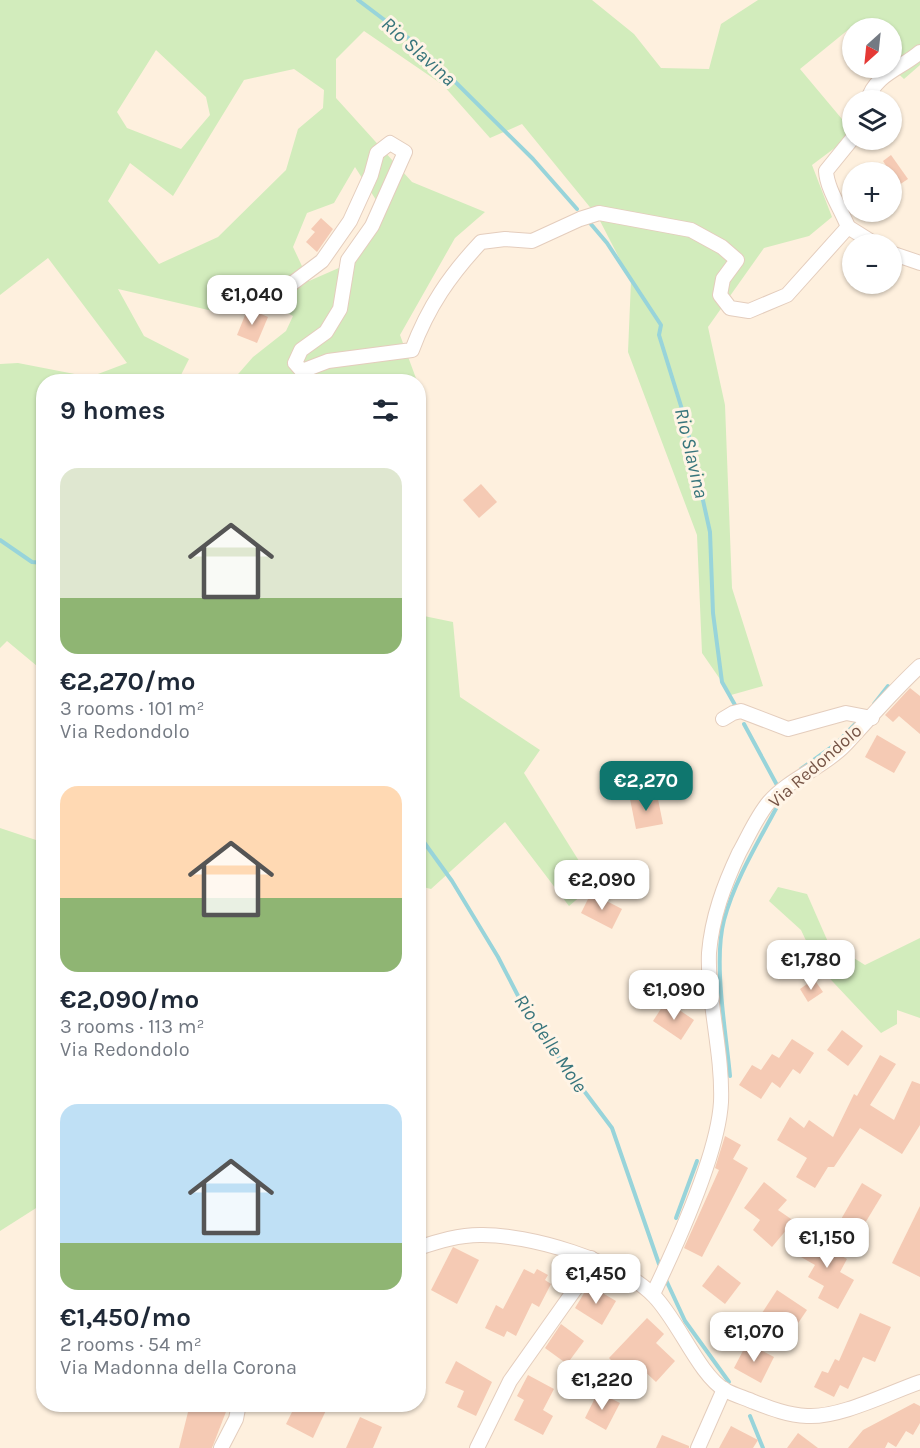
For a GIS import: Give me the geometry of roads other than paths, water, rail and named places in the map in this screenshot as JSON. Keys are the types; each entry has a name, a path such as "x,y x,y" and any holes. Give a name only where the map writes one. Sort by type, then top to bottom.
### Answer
{"street":[{"path":"873,90 886,74 910,61 920,52"},
{"path":"270,300 322,261 350,221 371,175 377,153 390,142 405,152 372,226 348,260 339,309 326,332 301,350 296,363 302,371 328,360 357,359 412,350 424,318 440,290 482,242 506,239 532,241 599,213 691,230 722,247 737,260 723,279 720,295 730,308 749,311 787,295 848,227"},
{"path":"843,150 826,171 827,184 837,198 848,227 859,234"},
{"path":"902,256 920,262"},
{"name":"Via Redondolo","path":"653,1294 669,1262 711,1149 721,1104 709,955 714,919 730,872 769,802 838,750 855,731 872,718 895,689 920,666"},
{"path":"723,719 733,712 741,711 788,729 846,713 872,718"},
{"path":"426,1245 446,1239 482,1234 507,1236 591,1258 631,1277 653,1294 672,1317 705,1369 724,1389 778,1411 811,1416 842,1410 920,1382"},
{"path":"477,1448 510,1381 578,1285 591,1258"},
{"path":"698,1448 724,1389"},
{"path":"221,1448 238,1412"}],"waterway":[{"name":"Rio Slavina","path":"358,0 419,46 533,159 577,209"},
{"name":"Rio Slavina","path":"590,223 607,243 661,325 659,335 685,419 710,532 713,613 722,682 735,705"},
{"name":"Rio delle Mole","path":"0,540 32,562 36,562"},
{"path":"874,704 888,686"},
{"path":"801,769 836,744 859,720"},
{"name":"Rio Slavina","path":"744,724 778,787 780,785"},
{"name":"Rio Slavina","path":"730,1076 720,976 724,920 734,890 748,860 779,803"},
{"name":"Rio delle Mole","path":"426,845 452,881 498,957 530,1019 612,1128 659,1264"},
{"name":"Rio Slavina","path":"676,1218 697,1161"},
{"name":"Rio delle Mole","path":"666,1280 685,1321 729,1382"},
{"name":"Rio delle Mole","path":"750,1416 763,1448"}]}
